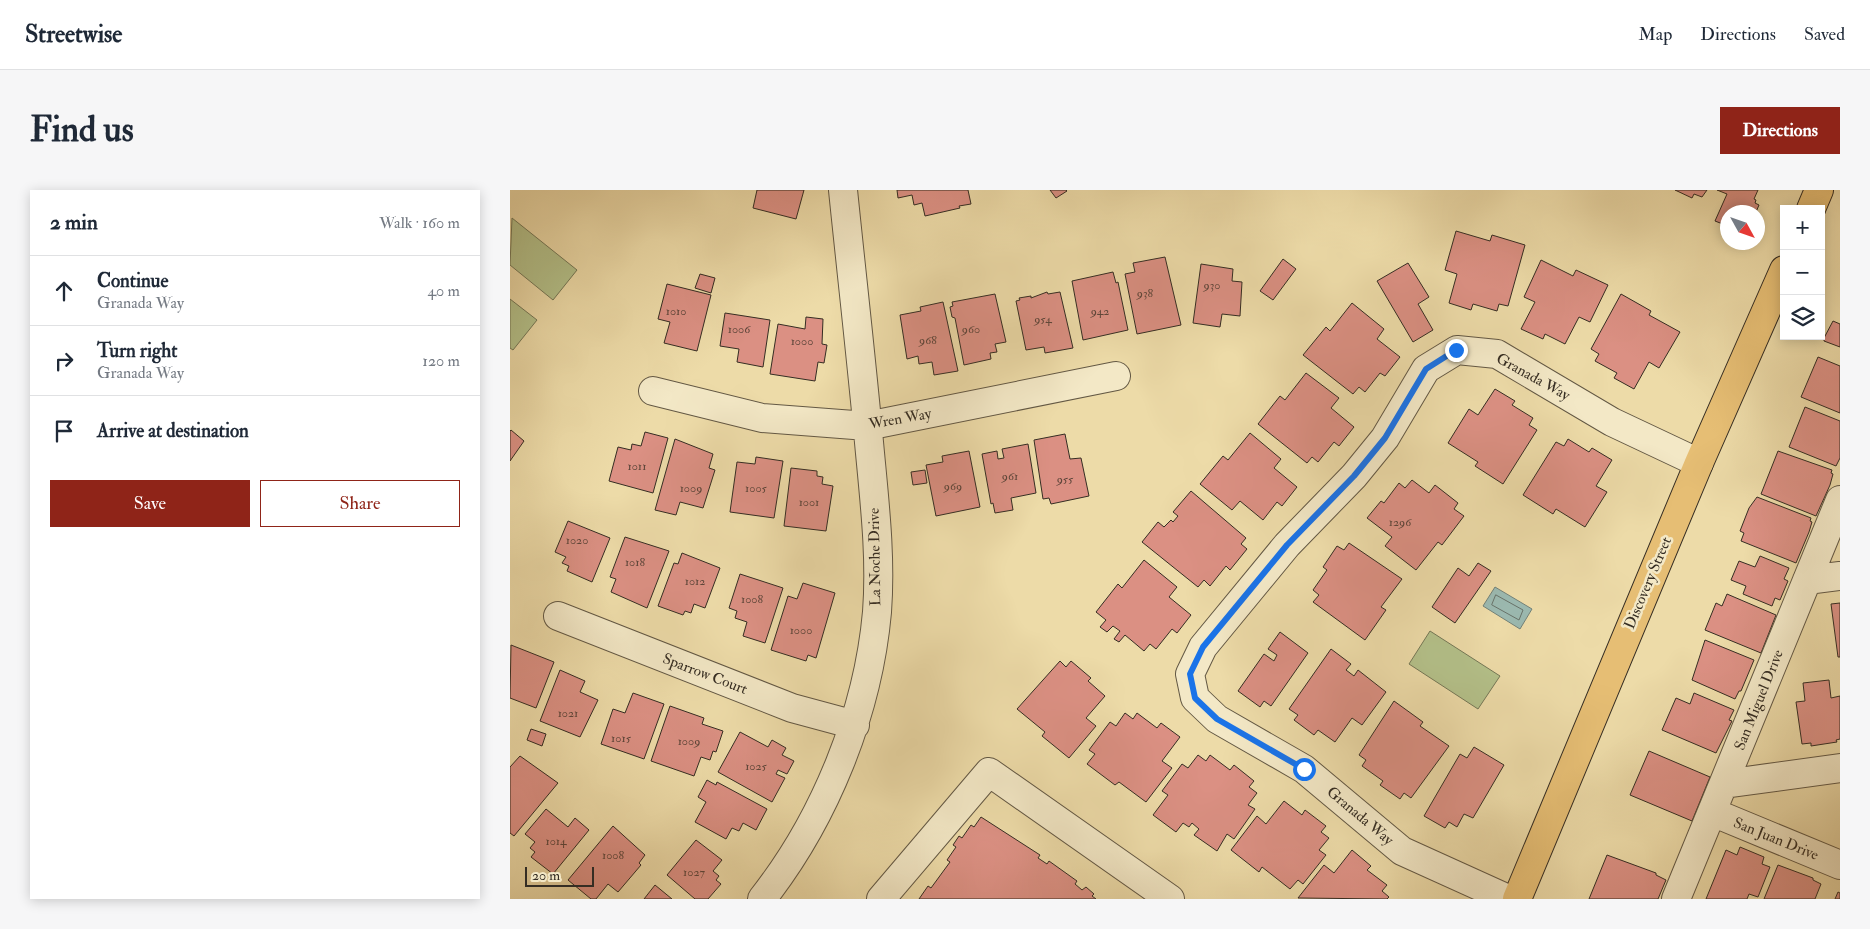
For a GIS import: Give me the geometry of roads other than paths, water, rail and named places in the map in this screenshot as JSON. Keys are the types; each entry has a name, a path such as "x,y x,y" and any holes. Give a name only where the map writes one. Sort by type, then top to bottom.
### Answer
{"main road":[{"path":"1813,205 1819,190"},
{"name":"Discovery Street","path":"1517,899 1699,463 1780,279"}],"street":[{"name":"La Noche Drive","path":"762,899 811,827 854,725 866,683 877,611 877,538 868,426 842,190"},
{"name":"Granada Way","path":"1508,899 1402,851 1304,769 1217,719 1195,698 1190,674 1203,647 1215,632 1287,545 1354,476 1385,438 1426,369 1456,350 1497,354 1612,422 1699,463"},
{"name":"Wren Way","path":"653,391 762,418 868,426 1116,376"},
{"name":"San Miguel Drive","path":"1676,899 1840,500"},
{"path":"1807,580 1840,576"},
{"name":"Sparrow Court","path":"558,616 792,708 854,725"},
{"path":"1724,784 1840,768"},
{"path":"881,899 989,772 1170,899"},
{"name":"San Juan Drive","path":"1712,812 1840,865"}],"water":[{"path":"1495,587 1532,609 1520,629 1483,606"}]}
